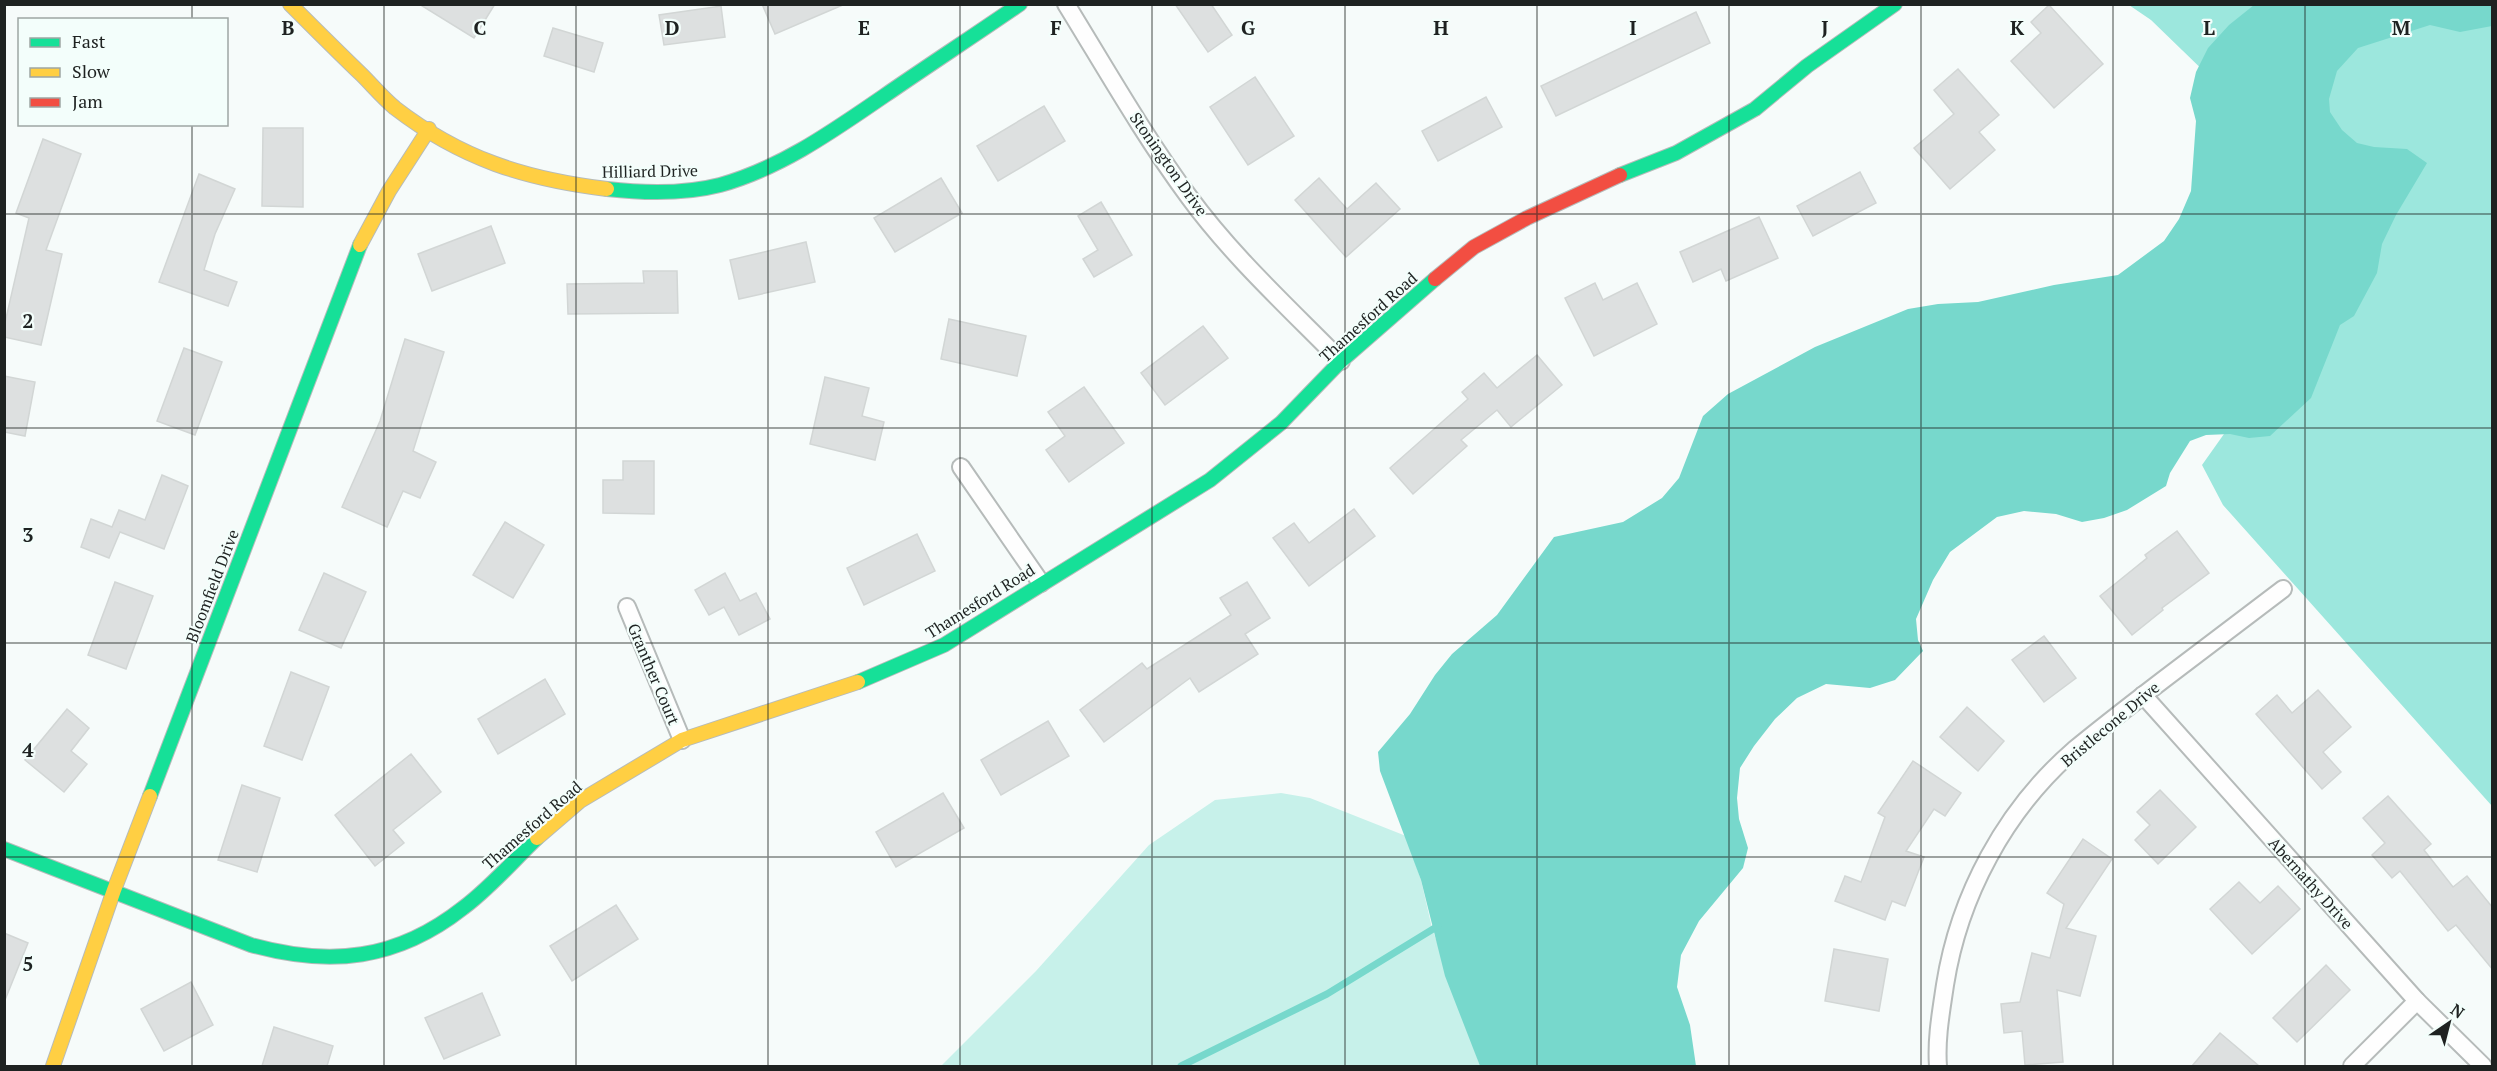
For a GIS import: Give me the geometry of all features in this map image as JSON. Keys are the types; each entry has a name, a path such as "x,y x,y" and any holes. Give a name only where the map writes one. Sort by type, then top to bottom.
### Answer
{"street":[{"name":"Hilliard Drive","path":"290,4 394,107 457,148 483,161 564,184 624,191 690,190 718,185 779,161 818,141 1020,4"},
{"name":"Stonington Drive","path":"1066,4 1145,133 1190,199 1244,262 1341,361"},
{"name":"Thamesford Road","path":"4,849 251,945 280,953 340,958 371,954 414,938 440,925 465,907 537,838 580,801 632,768 682,740 841,689 944,645 1210,480 1281,423 1341,361 1393,314 1474,247 1527,218 1626,172 1676,153 1755,110 1807,66 1895,4"},
{"name":"Bloomfield Drive","path":"53,1066 114,890 355,256 381,202 429,129"},
{"path":"961,467 1041,583"},
{"name":"Bristlecone Drive","path":"1938,1066 1938,1031 1949,958 1958,925 1986,861 2005,830 2049,776 2073,752 2143,695 2283,589"},
{"name":"Granther Court","path":"627,607 682,740"},
{"name":"Abernathy Drive","path":"2143,695 2417,1001 2483,1066"},
{"path":"2352,1066 2417,1001"}],"green space":[{"path":"1281,793 1310,798 1406,836 1421,880 1432,928 1480,1066 941,1066 1036,971 1149,845 1215,800"}],"shaded area":[{"path":"2129,5 2492,5 2492,806 2223,505 2202,465 2241,410 2244,110 2151,20"},
{"path":"2254,5 2492,5 2492,26 2460,32 2430,25 2358,48 2337,71 2329,99 2330,112 2342,130 2357,143 2374,147 2407,149 2427,163 2396,215 2382,244 2377,273 2354,316 2340,325 2311,398 2270,436 2249,438 2230,434 2206,435 2190,441 2170,473 2166,486 2127,510 2104,518 2082,522 2056,514 2024,511 1997,517 1950,552 1933,580 1916,619 1918,640 1923,651 1895,680 1870,688 1826,684 1797,698 1775,719 1740,768 1737,798 1739,819 1748,848 1743,868 1699,921 1681,955 1677,987 1690,1025 1696,1066 1480,1066 1445,976 1421,880 1380,771 1378,752 1410,714 1435,675 1452,654 1497,615 1554,537 1623,522 1662,498 1679,478 1703,416 1728,394 1815,347 1908,309 1938,304 1978,302 2054,285 2118,275 2164,241 2179,219 2191,191 2196,121 2190,98 2196,72 2208,48 2229,25"}],"building":[{"path":"419,4 495,4 474,38"},
{"path":"762,4 845,4 775,34"},
{"path":"1175,4 1211,4 1232,35 1208,52"},
{"path":"2049,5 2103,64 2054,108 2011,61 2041,33 2031,22"},
{"path":"721,6 725,37 664,45 659,15"},
{"path":"1696,12 1710,43 1556,116 1541,86"},
{"path":"553,28 603,43 594,72 544,56"},
{"path":"1958,69 1999,115 1979,132 1995,150 1950,189 1914,148 1954,114 1934,90"},
{"path":"1255,77 1294,136 1248,165 1210,107"},
{"path":"1486,97 1502,127 1438,161 1422,131"},
{"path":"1044,106 1065,141 998,181 977,146"},
{"path":"263,128 303,128 303,207 262,206"},
{"path":"43,139 81,154 46,250 62,254 41,345 4,337 4,327 29,218 16,213"},
{"path":"1860,172 1876,203 1813,236 1797,206"},
{"path":"199,174 235,189 215,234 204,270 237,282 228,306 159,282"},
{"path":"941,178 962,213 895,252 874,218"},
{"path":"1319,178 1347,209 1376,183 1400,209 1346,257 1295,200"},
{"path":"1101,202 1132,255 1094,277 1083,259 1098,250 1078,216"},
{"path":"1759,217 1778,258 1726,281 1721,269 1693,282 1680,252"},
{"path":"491,226 505,263 432,291 418,254"},
{"path":"806,242 815,282 739,299 730,260"},
{"path":"643,271 677,271 678,313 568,314 567,284 644,283"},
{"path":"1595,283 1603,300 1637,283 1657,324 1594,356 1565,298"},
{"path":"949,319 1026,336 1017,376 941,359"},
{"path":"1203,326 1228,358 1165,405 1141,373"},
{"path":"405,339 444,352 413,451 436,462 420,498 403,491 387,527 342,507 380,421"},
{"path":"184,348 222,362 195,435 157,421"},
{"path":"1537,355 1562,385 1511,427 1497,410 1461,440 1467,446 1413,494 1390,468 1468,399 1462,392 1484,373 1497,388"},
{"path":"4,376 35,382 25,436 4,432"},
{"path":"825,377 869,388 862,416 884,422 875,460 810,444"},
{"path":"1084,387 1124,443 1069,482 1046,450 1065,436 1048,412"},
{"path":"623,461 654,461 654,514 603,513 603,480 623,480"},
{"path":"162,475 188,486 164,549 120,532 109,558 81,547 91,519 112,527 119,510 145,520"},
{"path":"1354,509 1375,536 1309,586 1273,538 1294,523 1309,543"},
{"path":"505,522 544,545 513,598 473,575"},
{"path":"2177,531 2209,573 2162,608 2163,610 2132,635 2100,596 2147,558 2145,555"},
{"path":"917,534 935,571 864,605 847,568"},
{"path":"324,573 366,592 341,648 299,630"},
{"path":"725,573 740,601 756,593 770,619 739,635 724,607 709,615 695,590"},
{"path":"115,582 153,596 126,669 88,655"},
{"path":"1247,582 1270,618 1245,634 1258,654 1199,692 1190,678 1104,742 1080,710 1142,663 1147,669 1231,615 1220,598"},
{"path":"2044,636 2076,678 2044,702 2012,660"},
{"path":"291,672 329,687 302,760 264,746"},
{"path":"545,679 565,714 498,754 478,719"},
{"path":"2318,690 2351,727 2323,752 2341,772 2322,789 2256,714 2277,695 2292,713"},
{"path":"1967,707 2004,741 1978,771 1940,737"},
{"path":"67,709 89,728 71,751 87,764 64,792 25,760"},
{"path":"1048,721 1069,756 1001,795 981,760"},
{"path":"411,754 441,792 393,830 404,843 375,866 335,815"},
{"path":"1913,761 1961,793 1945,816 1934,809 1906,851 1924,857 1905,906 1892,901 1885,920 1835,901 1845,876 1861,882 1885,817 1878,813"},
{"path":"242,785 280,798 257,872 218,860"},
{"path":"2160,790 2196,827 2158,864 2135,840 2150,825 2137,812"},
{"path":"943,793 964,828 896,867 876,832"},
{"path":"2388,796 2431,844 2424,850 2453,887 2467,876 2493,908 2493,970 2456,925 2448,931 2400,871 2392,878 2372,855 2385,843 2363,818"},
{"path":"2083,839 2112,859 2066,928 2096,936 2080,996 2057,990 2063,1062 2025,1065 2022,1031 2004,1033 2001,1004 2020,1002 2032,953 2050,958 2064,904 2047,893"},
{"path":"2239,882 2260,903 2278,886 2300,909 2252,954 2210,909"},
{"path":"616,905 638,939 572,981 550,946"},
{"path":"4,933 28,943 5,1000 4,1000"},
{"path":"1834,949 1888,959 1879,1011 1825,1001"},
{"path":"2326,965 2350,990 2297,1042 2273,1018"},
{"path":"191,982 213,1025 164,1051 141,1009"},
{"path":"482,993 500,1035 444,1059 425,1018"},
{"path":"274,1027 333,1046 327,1066 262,1066"},
{"path":"2220,1033 2259,1066 2192,1066"}],"waterway":[{"path":"1181,1066 1327,994 1438,926"}],"traffic: fast":[{"path":"607,189 649,192 692,190 720,185 764,169 826,135 1020,4"},
{"path":"1620,175 1676,153 1755,109 1807,66 1895,4"},
{"path":"150,796 360,245"},
{"path":"858,682 944,645 1210,480 1281,423 1341,361 1435,279"},
{"path":"4,849 251,945 280,952 335,957 388,948 413,939 438,925 483,892 537,838"}],"traffic: slow":[{"path":"290,4 395,108 444,141 495,164 521,172 577,185 607,189"},
{"path":"360,245 389,191 429,129"},
{"path":"537,838 580,801 682,740 858,682"},
{"path":"53,1066 114,890 150,796"}],"traffic: jam":[{"path":"1435,279 1474,247 1527,218 1620,175"}]}
